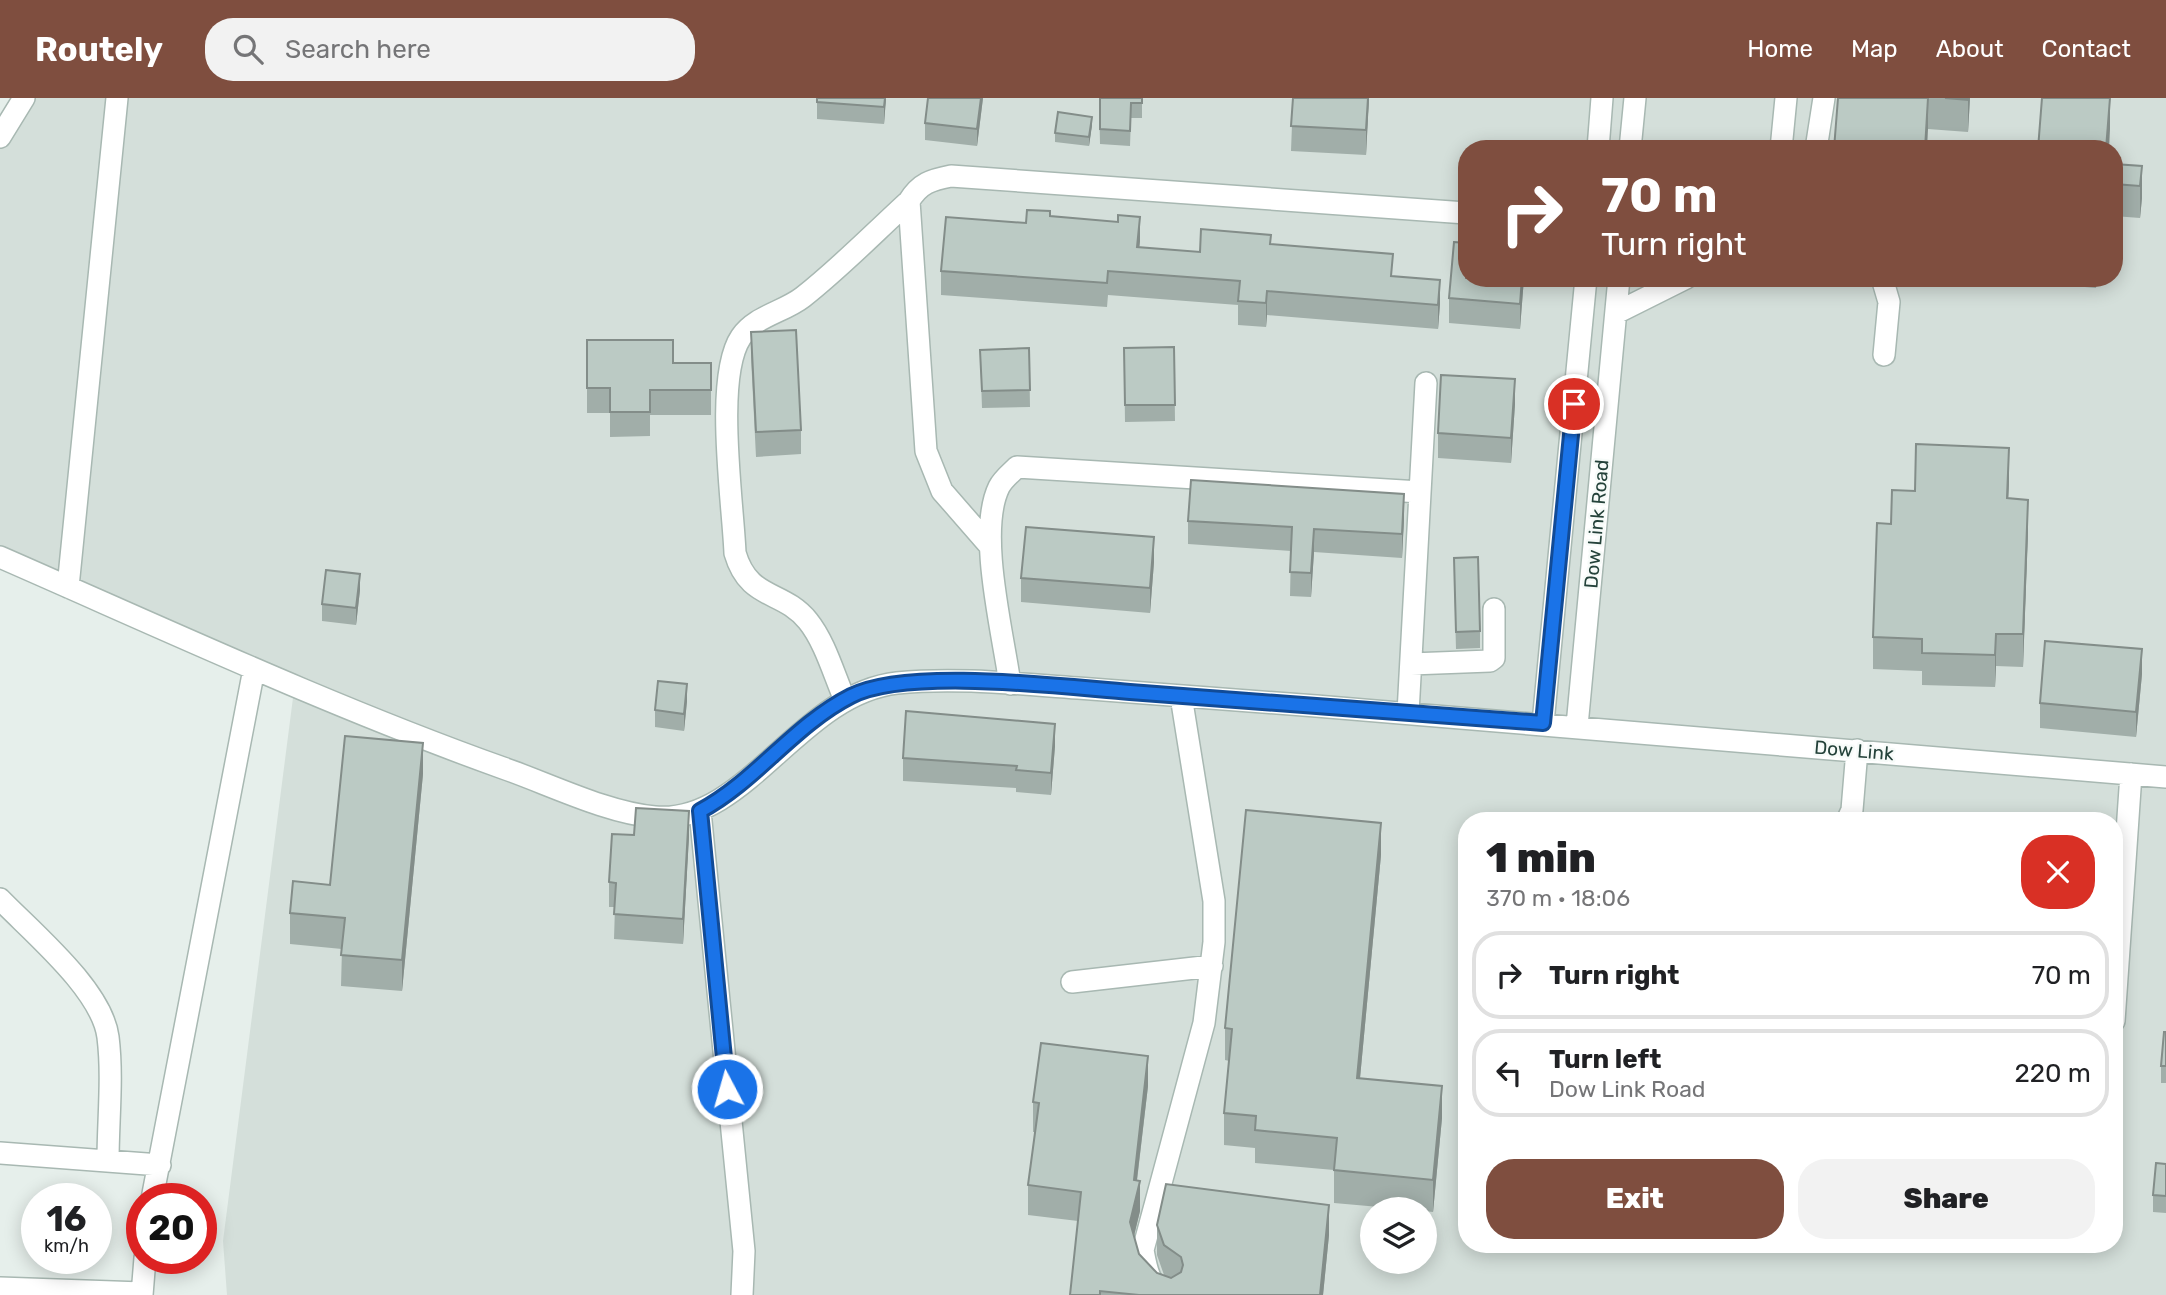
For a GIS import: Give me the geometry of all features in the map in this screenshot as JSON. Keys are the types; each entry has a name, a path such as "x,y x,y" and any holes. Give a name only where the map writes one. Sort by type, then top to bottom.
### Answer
{"street":[{"path":"0,137 24,98"},
{"path":"68,587 117,98"},
{"path":"1599,140 1602,98"},
{"path":"1631,140 1635,98"},
{"path":"1782,140 1786,98"},
{"path":"1817,140 1824,98"},
{"path":"845,700 807,620 749,582 741,571 735,552 727,387 734,354 741,338 752,326 801,299 909,201 917,188 930,180 951,176 1458,212"},
{"path":"909,201 926,451 942,491 990,546"},
{"name":"Dow Link Road","path":"1543,723 1585,287"},
{"name":"Dow Link Road","path":"1577,726 1619,287"},
{"path":"1616,313 1668,287"},
{"path":"1884,355 1889,302 1885,287"},
{"path":"1408,713 1426,383"},
{"path":"1010,684 990,546 992,507 1000,485 1017,467 1420,492"},
{"path":"0,557 254,669 429,741 611,806 656,817 700,811 744,1251 742,1295"},
{"path":"1410,664 1490,661 1495,653 1494,609"},
{"path":"156,1183 254,669"},
{"name":"Dow Link","path":"700,811 724,798 797,733 845,700 893,684 1010,684 1181,696 1543,723 2166,777"},
{"path":"1170,1295 1157,1289 1150,1281 1143,1250 1204,1023 1212,966 1214,901 1181,696"},
{"path":"1851,812 1857,750"},
{"path":"2123,890 2131,774"},
{"path":"0,899 82,985 100,1011 108,1036 108,1161"},
{"path":"1072,982 1212,966"},
{"path":"0,1153 160,1165"},
{"path":"0,1289 142,1294 144,1274"}],"shaded area":[{"path":"22,98 2166,98 2166,1295 227,1295 223,1241 294,690 0,553 0,139"}],"building":[{"path":"817,98 885,98 884,107 817,102"},
{"path":"928,98 981,98 977,129 925,123"},
{"path":"1100,98 1142,98 1142,103 1131,103 1130,131 1100,129"},
{"path":"1293,98 1368,98 1366,130 1291,126"},
{"path":"1838,98 1928,98 1926,140 1835,140"},
{"path":"2042,98 2110,98 2107,140 2039,140"},
{"path":"1058,112 1092,117 1089,137 1055,133"},
{"path":"2123,165 2142,166 2140,186 2123,185"},
{"path":"1027,210 1050,211 1050,216 1118,222 1118,215 1140,217 1137,247 1200,252 1201,229 1271,235 1270,244 1393,254 1391,276 1440,280 1438,305 1267,291 1266,303 1238,301 1240,281 1108,271 1107,283 941,271 946,217 1026,223"},
{"path":"1454,242 1458,242 1458,287 1521,287 1520,304 1449,298"},
{"path":"796,330 801,430 756,432 751,332"},
{"path":"587,340 673,340 673,363 711,363 711,390 650,390 650,412 610,412 610,388 587,388"},
{"path":"1174,347 1175,405 1125,405 1124,348"},
{"path":"1029,348 1030,390 982,391 980,350"},
{"path":"1441,375 1515,379 1511,438 1438,433"},
{"path":"1916,444 2009,448 2007,498 2028,500 2023,634 1996,634 1995,655 1922,653 1922,639 1873,637 1877,523 1891,524 1892,490 1915,491"},
{"path":"1191,480 1404,494 1402,534 1314,529 1311,573 1290,572 1292,527 1188,521"},
{"path":"1026,527 1154,537 1150,588 1021,578"},
{"path":"1478,557 1480,631 1456,632 1454,558"},
{"path":"326,570 360,574 356,608 322,604"},
{"path":"2045,641 2142,649 2136,712 2040,703"},
{"path":"658,681 687,684 684,714 655,710"},
{"path":"906,711 1055,724 1051,773 1016,770 1017,766 903,758"},
{"path":"345,736 423,743 402,960 341,955 345,918 290,913 293,881 330,885"},
{"path":"636,808 689,811 683,919 614,914 616,883 609,882 612,834 634,835"},
{"path":"1246,810 1381,823 1357,1078 1442,1086 1433,1180 1334,1170 1337,1138 1255,1130 1256,1116 1224,1113 1232,1029 1225,1028"},
{"path":"2164,1032 2166,1066 2161,1066"},
{"path":"1041,1043 1148,1056 1134,1180 1140,1181 1130,1222 1139,1254 1157,1273 1171,1278 1181,1272 1183,1265 1181,1257 1164,1245 1157,1225 1166,1184 1329,1205 1320,1295 1139,1295 1100,1291 1100,1295 1070,1295 1081,1192 1028,1185 1039,1103 1033,1102"},
{"path":"2156,1163 2166,1164 2166,1196 2153,1195"}],"route":[{"path":"727,1089 700,811 724,798 797,733 852,695 893,684 1021,684 1543,723 1574,404"}]}
